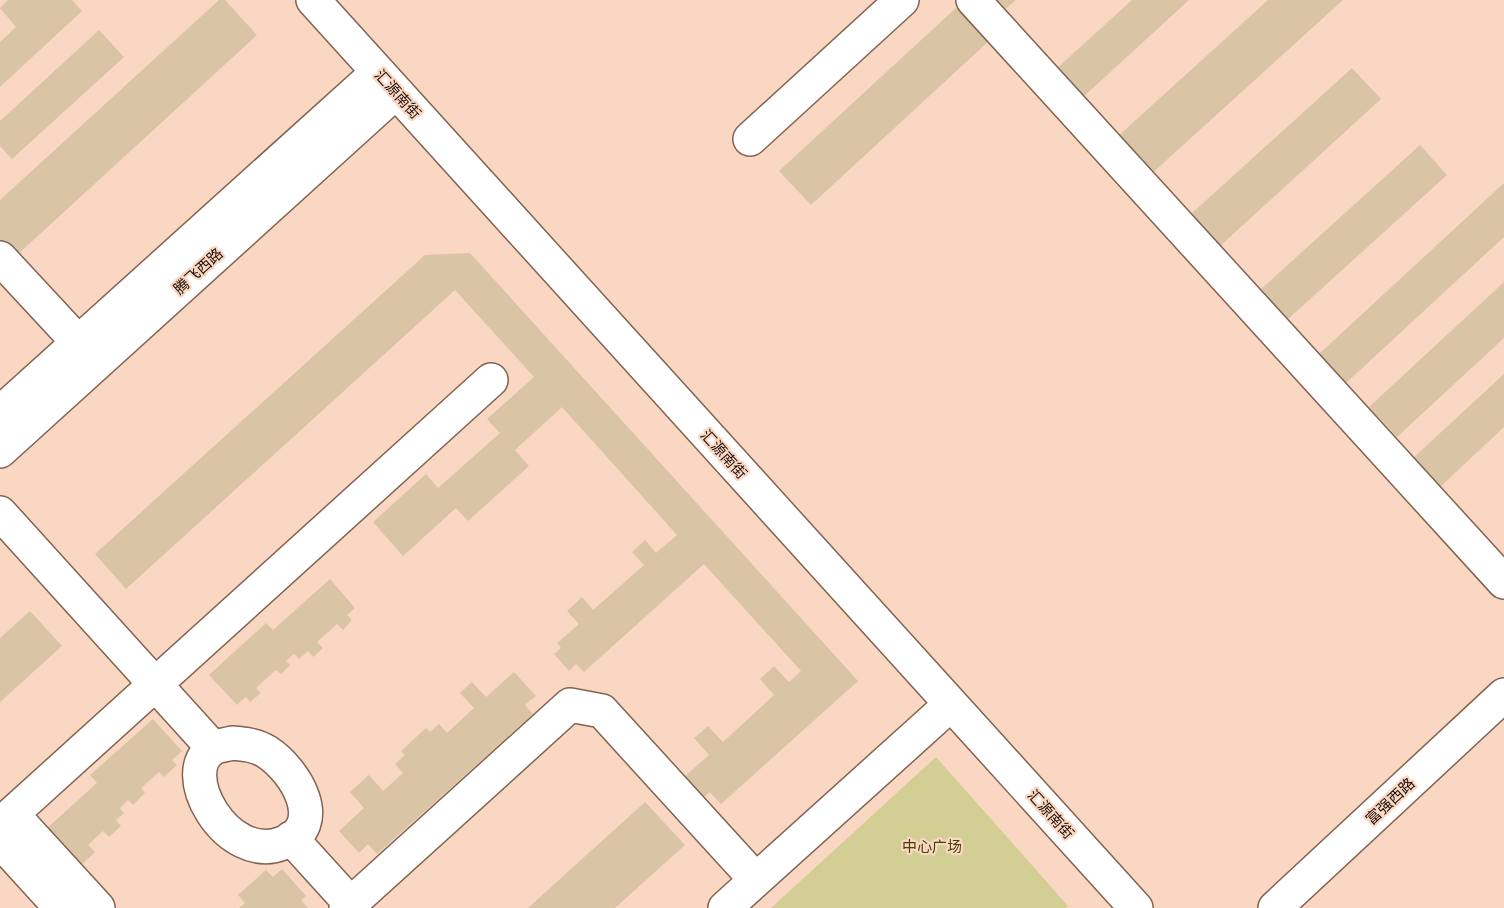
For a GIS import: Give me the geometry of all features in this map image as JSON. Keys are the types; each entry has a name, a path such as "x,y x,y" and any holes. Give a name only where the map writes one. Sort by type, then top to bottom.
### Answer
{"street":[{"name":"汇源南街","path":"313,0 1136,908"},
{"path":"750,139 902,0"},
{"path":"973,0 1504,582"},
{"name":"腾飞西路","path":"0,413 78,342 387,82"},
{"name":"腾飞西路","path":"0,451 387,82"},
{"path":"0,258 78,342"},
{"path":"98,908 12,814 491,380"},
{"path":"0,513 213,748"},
{"name":"富强西路","path":"1275,908 1504,694"},
{"path":"291,838 348,906 570,705 602,711 756,880"},
{"path":"725,908 951,705"},
{"path":"232,743 249,744 266,752 281,763 303,796 306,816 291,838 275,846 258,847 236,838 216,819 205,802 200,779 204,758 213,748 232,743"},
{"path":"0,841 61,908"}],"green space":[{"name":"中心广场","path":"936,757 1068,906 1065,908 771,908"}],"building":[{"path":"8,0 72,0 82,11 0,87 0,42 16,27 0,8"},
{"path":"219,0 225,0 257,35 16,256 0,239 0,200"},
{"path":"993,0 1016,0 1003,11"},
{"path":"1132,0 1189,0 1081,99 1055,70"},
{"path":"1268,0 1343,0 1150,175 1116,138"},
{"path":"957,7 989,41 811,205 779,171"},
{"path":"99,30 124,57 12,159 0,146 0,121"},
{"path":"1352,68 1381,99 1219,247 1190,215"},
{"path":"1420,145 1447,175 1287,320 1260,290"},
{"path":"1504,183 1504,237 1346,383 1319,354"},
{"path":"470,253 858,681 721,804 710,792 704,797 685,776 709,755 694,738 708,726 723,742 774,695 760,679 774,666 789,682 801,671 704,564 584,672 576,664 569,671 554,654 561,648 557,643 579,624 567,611 582,597 593,610 644,565 632,552 645,540 656,553 677,535 562,407 515,450 529,466 468,521 456,508 403,556 373,522 426,474 438,488 500,433 487,419 534,377 455,290 126,589 95,554 425,255"},
{"path":"1504,282 1504,338 1397,437 1369,407"},
{"path":"1504,374 1504,427 1439,488 1412,459"},
{"path":"330,579 355,608 347,615 352,620 343,630 337,624 317,642 323,648 313,657 308,651 299,659 294,654 286,661 290,665 281,674 276,670 256,688 261,693 250,702 246,697 237,705 209,675 266,623 273,630"},
{"path":"30,611 62,646 0,702 0,638"},
{"path":"514,672 536,696 525,705 533,714 377,854 368,844 359,853 339,831 364,808 350,792 369,775 383,791 403,773 395,764 405,755 401,751 426,728 430,732 439,724 447,733 474,708 460,693 472,682 486,697"},
{"path":"153,719 182,751 172,760 177,765 164,777 159,772 141,788 145,793 133,805 128,800 120,808 124,813 116,820 121,826 109,837 103,831 88,845 95,852 80,866 46,829 97,783 90,775"},
{"path":"645,802 685,845 615,908 528,908"},
{"path":"282,869 306,896 301,900 308,908 239,908 245,903 238,895 266,870 273,877"}]}
